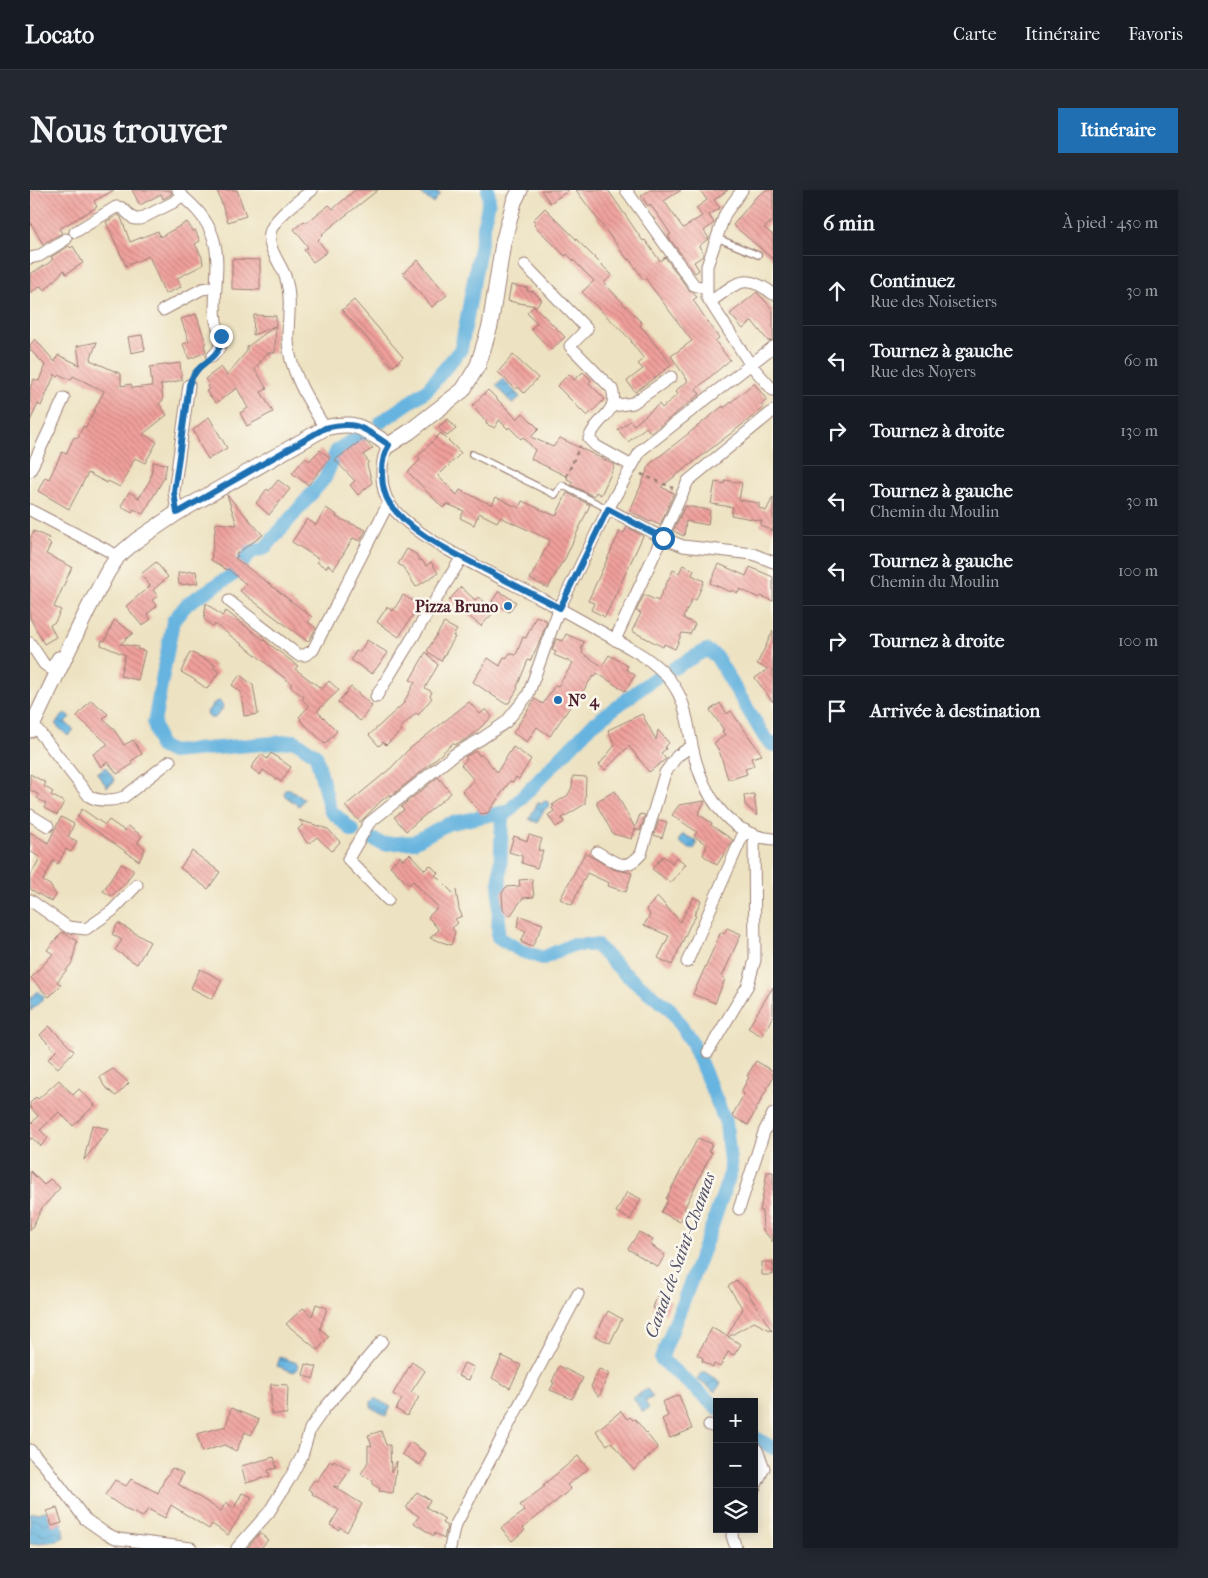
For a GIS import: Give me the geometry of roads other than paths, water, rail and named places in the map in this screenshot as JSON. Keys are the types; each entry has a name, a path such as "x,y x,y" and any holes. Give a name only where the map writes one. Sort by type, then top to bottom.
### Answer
{"street":[{"path":"312,190 274,223 270,234 270,244 286,279 290,309 288,338 292,366 325,428"},
{"path":"520,190 514,202 503,243 490,326 478,365 463,390 389,445 384,453 382,464 384,489 389,502 398,514 415,530 647,657 660,668 672,682 681,697 687,714 692,746 704,785 712,801 722,814 750,832 773,839"},
{"path":"626,190 694,285 707,289"},
{"path":"742,190 725,214 716,238 707,266 707,297 750,364 773,390"},
{"path":"75,232 116,207 122,208 134,219 140,219 174,202 180,193 204,219 214,238 217,259 216,321 221,336 220,347 212,357"},
{"path":"30,258 39,256 66,239"},
{"path":"525,265 587,329 570,346 612,389 615,398 613,406 591,431 589,439 596,446 632,466"},
{"path":"710,302 739,282 749,281 761,284 773,294"},
{"path":"163,310 202,289 216,287"},
{"path":"388,900 348,859 370,823 455,754 506,722 528,694 560,608 608,509 641,450 773,347"},
{"path":"613,406 633,403 671,377"},
{"path":"177,513 174,492 189,385"},
{"path":"32,464 64,398"},
{"path":"615,640 688,481 773,411"},
{"path":"30,643 44,664 51,669 118,556 137,540 177,513 325,428 343,423 355,425 367,430 389,445"},
{"path":"229,601 298,655 305,655 314,650 389,502"},
{"path":"608,509 663,538 684,546 753,554 773,562"},
{"path":"30,510 118,556"},
{"path":"376,698 462,557"},
{"path":"88,608 32,727 89,796 94,799 124,798 170,761"},
{"path":"597,852 619,864 628,865 636,860 641,854 665,773 677,756 692,746"},
{"path":"30,815 48,826"},
{"path":"687,962 750,832"},
{"path":"708,1052 748,985 755,960 750,832"},
{"path":"30,900 68,927 86,929 112,912 137,885"},
{"path":"739,1209 769,1134 773,1114"},
{"path":"450,1548 454,1528 578,1294"},
{"path":"238,1548 269,1512 290,1478 302,1456 310,1429 324,1409 382,1341"},
{"path":"30,1450 45,1466 85,1519 105,1533 118,1539 191,1548"},
{"path":"758,1453 764,1468 758,1481"},
{"path":"732,1533 736,1548"}],"lane":[{"path":"716,238 758,255"},
{"path":"472,454 555,495 562,485 608,509"}],"water":[{"path":"416,190 435,190 440,194 433,203"},
{"path":"503,379 520,397 512,404 496,385"},
{"path":"219,701 222,703 223,708 215,718 210,718 207,712 215,702"},
{"path":"65,713 70,717 65,722 74,730 68,736 55,724"},
{"path":"106,767 115,781 107,787 97,773"},
{"path":"286,789 290,789 304,799 299,806 285,796 284,792"},
{"path":"545,801 548,802 549,806 545,809 537,823 529,819 538,802 541,804"},
{"path":"682,835 696,841 697,844 694,849 690,849 680,843 679,840"},
{"path":"38,991 45,997 31,1011 30,999"},
{"path":"280,1357 297,1363 298,1369 294,1372 277,1366"},
{"path":"703,1372 721,1383 715,1392 697,1379"},
{"path":"647,1389 653,1397 645,1402 649,1408 643,1412 633,1398"},
{"path":"374,1399 391,1407 386,1416 371,1407 371,1402"},
{"path":"47,1511 52,1525 62,1523 64,1537 57,1541 30,1544 30,1514"}],"waterway":[{"path":"381,422 427,390 461,349 489,200 488,190"},
{"path":"353,831 330,810 316,755 295,741 172,752 160,746 154,723 173,621 188,603 234,574 251,552 265,548 325,478 337,450 361,435"},
{"name":"Canal de Saint-Chamas","path":"674,668 706,650 716,656 765,738 773,745"},
{"name":"Canal de Saint-Chamas","path":"659,675 592,725 502,818 498,937 521,951 543,958 572,945 596,945 624,973 670,1009 692,1042 726,1123 731,1171 661,1359 713,1404"},
{"path":"372,839 383,844 414,842 447,824 509,811"},
{"name":"Canal de Saint-Chamas","path":"758,1439 773,1448"}],"place":[{"name":"Pizza Bruno","path":"508,606"},
{"name":"N° 4","path":"558,700"}]}
